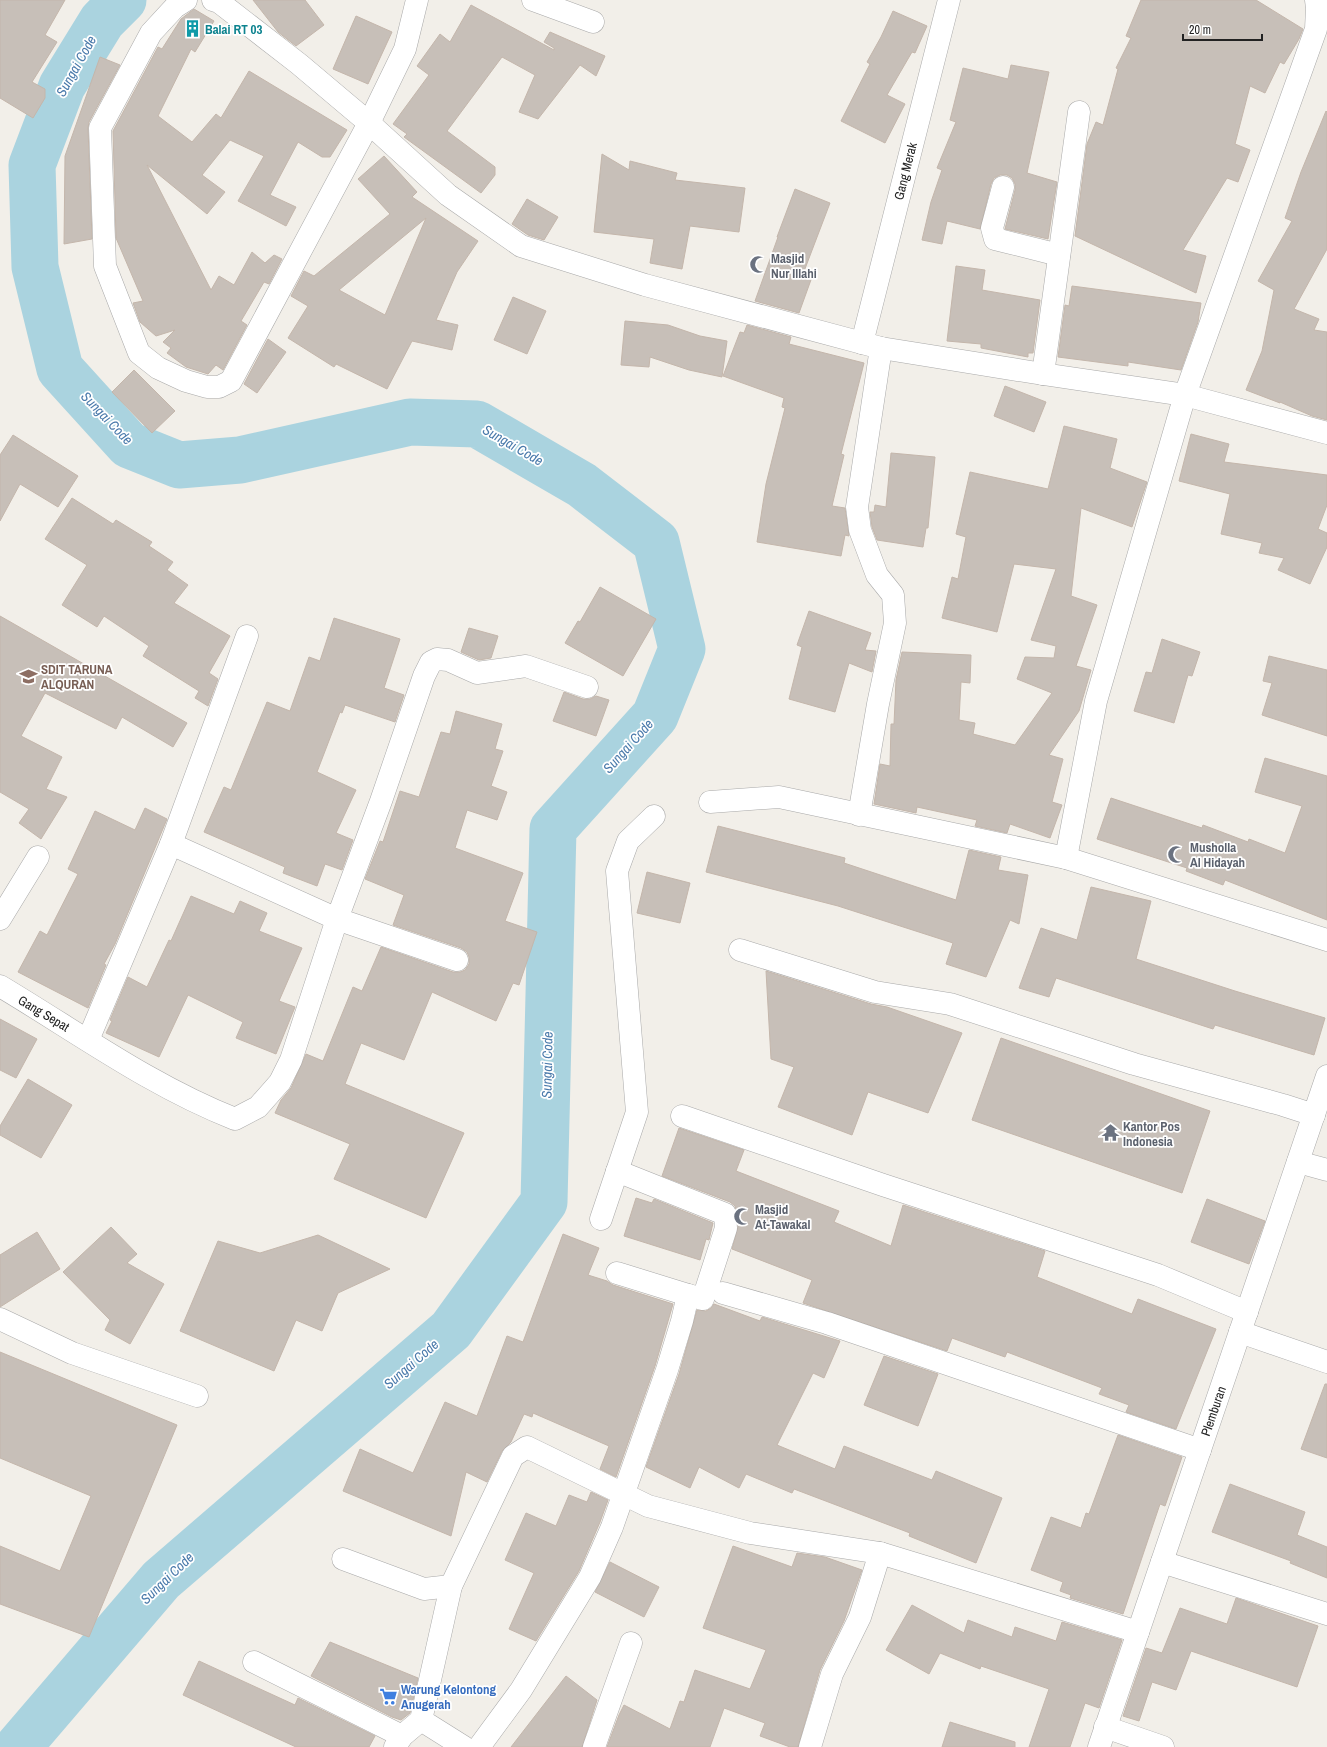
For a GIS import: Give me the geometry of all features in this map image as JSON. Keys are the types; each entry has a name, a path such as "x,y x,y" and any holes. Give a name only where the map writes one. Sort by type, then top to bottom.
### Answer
{"street":[{"path":"186,0 176,7 151,33 100,128 105,266 139,353 158,368 186,381 207,387 219,387 231,381 369,123 405,49 417,0"},
{"path":"213,0 219,2 299,64 369,123 448,196 520,246 645,285 871,345 1043,374 1185,395 1327,433"},
{"path":"533,0 593,22"},
{"name":"Gang Merak","path":"858,815 878,704 895,623 893,595 877,574 860,530 857,507 871,345 949,0"},
{"path":"1066,858 1096,701 1185,395 1316,29 1316,0"},
{"path":"1043,374 1079,112"},
{"path":"1003,187 992,228 995,239 1060,255"},
{"path":"88,1040 171,844 247,636"},
{"path":"337,919 381,801 424,676 431,662 437,659 448,660 477,673 526,666 587,687"},
{"path":"710,802 778,797 1066,858 1327,940"},
{"path":"601,1219 637,1112 617,871 628,841 654,816"},
{"path":"171,844 337,919 457,960"},
{"path":"0,919 38,857"},
{"name":"Gang Sepat","path":"0,986 139,1072 191,1100 235,1119 258,1107 280,1082 291,1060 337,919"},
{"path":"740,950 875,992 950,1004 1134,1064 1314,1115"},
{"name":"Plemburan","path":"1102,1737 1327,1076"},
{"path":"682,1116 883,1185 1158,1275 1247,1312"},
{"path":"1298,1162 1327,1170"},
{"path":"616,1273 703,1299 726,1228 724,1214 617,1171"},
{"path":"723,1293 826,1323 1200,1450"},
{"path":"479,1747 521,1690 590,1578 624,1495 667,1370 682,1321 688,1295"},
{"path":"0,1319 72,1353 198,1396"},
{"path":"1240,1332 1327,1362"},
{"path":"254,1662 325,1698 398,1741 421,1720 451,1586 513,1456 527,1447 648,1506 750,1533 880,1553 1138,1632"},
{"path":"810,1747 832,1674 860,1617 880,1553"},
{"path":"343,1559 424,1590 451,1586"},
{"path":"1162,1562 1327,1614"},
{"path":"594,1747 631,1643"},
{"path":"421,1720 464,1747"},
{"path":"1102,1737 1163,1747"}],"building":[{"path":"0,0 65,0 45,35 57,42 32,82 45,89 45,98 33,118 0,98"},
{"path":"253,0 305,0 324,25 296,46 278,32"},
{"path":"1141,0 1256,0 1303,29 1299,39 1284,64 1280,62 1265,93 1250,86 1235,144 1250,150 1238,182 1227,178 1183,250 1206,256 1196,293 1075,236 1087,144 1096,122 1103,125 1118,69 1116,68 1131,38 1126,36"},
{"path":"471,5 554,50 554,48 544,42 550,32 605,56 596,76 580,65 538,119 519,112 535,75 502,57 447,131 495,167 495,175 481,193 404,137 407,134 393,124 429,75 417,66 440,34 450,42"},
{"path":"194,9 214,21 195,52 191,49 158,116 192,142 216,114 221,118 249,71 347,130 330,157 322,157 298,142 270,195 296,207 286,226 238,201 264,156 230,140 202,175 225,192 207,214 147,165 211,290 219,276 234,285 252,252 265,263 274,255 282,259 269,284 264,282 241,321 247,325 223,370 216,365 208,374 186,367 167,353 171,348 163,342 175,330 156,336 140,322 133,303 143,301 116,238 113,131 158,47 162,49 181,19"},
{"path":"893,11 927,26 915,53 912,52 887,95 905,104 885,143 841,121 870,64 867,62"},
{"path":"356,16 392,32 368,84 333,69"},
{"path":"100,57 120,65 89,122 88,128 92,239 64,244 65,156"},
{"path":"1011,65 1049,72 1027,173 1057,182 1048,239 1005,229 1015,190 1015,184 1012,178 1007,175 1000,175 994,178 991,184 980,229 947,221 942,244 922,240 931,202 942,170 937,168 956,122 950,120 963,68 1008,79"},
{"path":"1326,111 1327,249 1294,309 1319,319 1314,330 1327,332 1327,420 1312,416 1280,402 1246,390 1262,351 1274,290 1258,281 1292,221 1285,218 1301,172"},
{"path":"602,154 629,170 630,161 677,173 675,180 745,188 739,232 690,226 682,269 650,263 654,239 594,232"},
{"path":"384,156 417,192 412,197 478,241 457,272 436,320 458,325 452,350 412,341 387,389 336,364 334,367 288,338 308,306 291,296 304,271 314,276 390,214 358,179","holes":["426,218 385,315 339,290"]},
{"path":"795,189 830,203 803,274 812,277 799,313 755,301"},
{"path":"527,199 558,217 544,240 528,235 512,224"},
{"path":"956,266 985,270 982,290 1040,300 1033,353 1028,353 1028,357 981,348 981,344 947,341"},
{"path":"1072,286 1201,303 1198,322 1181,370 1128,362 1128,366 1058,357 1065,305 1069,306"},
{"path":"513,297 546,311 527,354 494,340"},
{"path":"625,321 668,325 700,336 727,341 722,377 689,370 650,357 649,367 621,365"},
{"path":"747,325 791,337 789,344 864,363 841,454 844,455 832,506 845,508 849,536 845,535 841,556 757,542 766,484 785,408 782,407 784,398 723,376 740,332 744,333"},
{"path":"268,339 286,352 257,393 244,384"},
{"path":"134,370 175,411 152,433 112,392"},
{"path":"1005,386 1046,402 1034,432 994,416"},
{"path":"1064,426 1117,439 1110,468 1147,482 1132,527 1081,508 1071,596 1097,605 1076,666 1091,670 1079,711 1049,755 1063,759 1052,802 1062,805 1050,838 1010,824 1007,833 975,826 977,820 917,807 916,813 874,804 880,764 890,766 891,724 894,724 896,680 902,652 971,655 970,683 961,682 959,720 975,723 973,734 1015,745 1052,693 1017,679 1025,657 1054,658 1056,646 1031,640 1056,569 1014,564 997,632 942,618 952,577 958,579 966,537 956,534 970,472 1048,489"},
{"path":"1191,434 1229,444 1224,462 1327,475 1327,505 1318,529 1327,533 1327,547 1310,584 1278,570 1284,558 1259,553 1262,543 1221,534 1230,494 1179,481"},
{"path":"13,435 78,476 58,507 20,484 0,521 0,455"},
{"path":"891,453 935,457 928,528 926,528 923,547 877,540 872,527 870,512 874,512 875,505 886,507"},
{"path":"72,498 113,524 116,520 152,542 149,546 173,562 167,570 188,585 174,603 230,636 209,673 218,679 208,706 195,698 199,691 143,656 149,646 104,616 97,627 62,605 87,565 45,539"},
{"path":"600,587 656,619 623,676 565,643 578,621 580,622"},
{"path":"809,611 871,633 865,650 876,651 872,672 849,663 835,712 789,699 802,647 797,645"},
{"path":"0,616 187,723 173,747 122,717 116,729 45,693 21,736 62,757 46,789 67,797 41,839 19,823 29,809 0,792"},
{"path":"334,618 400,639 384,688 404,695 395,722 345,705 342,713 340,712 317,772 356,790 336,833 353,840 342,870 325,864 317,886 283,873 285,867 204,832 224,787 231,790 267,702 290,711 309,657 320,661"},
{"path":"469,628 498,636 491,658 479,660 461,652"},
{"path":"1162,639 1200,652 1192,676 1188,675 1174,723 1134,711 1146,672 1152,673"},
{"path":"1269,656 1327,670 1327,736 1262,715 1272,683 1263,681"},
{"path":"564,692 583,699 590,699 596,696 609,700 596,736 553,721"},
{"path":"456,711 502,724 495,749 503,751 491,786 507,792 497,820 467,810 455,848 523,873 505,921 537,932 519,985 513,983 496,1021 432,992 404,1060 361,1043 345,1084 464,1133 426,1218 334,1179 350,1144 275,1113 281,1100 291,1088 306,1054 323,1061 353,987 362,991 381,947 453,972 465,970 469,964 467,952 461,948 393,925 404,895 365,879 380,841 383,842 400,791 419,797 441,732 450,734"},
{"path":"1265,758 1327,776 1327,920 1225,880 1223,885 1186,871 1187,868 1097,839 1111,798 1202,828 1203,825 1248,842 1249,839 1285,853 1302,806 1255,792"},
{"path":"145,808 167,819 115,944 104,964 106,965 88,1008 18,972 40,931 47,935 78,874 68,869 95,811 135,830"},
{"path":"718,826 845,858 844,863 956,900 969,850 1001,857 998,870 1028,875 1019,924 1010,920 986,977 946,964 953,943 838,906 706,872"},
{"path":"647,872 690,883 680,923 637,913"},
{"path":"1091,887 1151,901 1136,959 1325,1018 1314,1055 1215,1025 1213,1029 1056,978 1049,997 1019,988 1041,928 1077,940"},
{"path":"191,896 234,914 240,901 267,913 259,931 302,948 279,1001 295,1007 276,1054 236,1038 243,1022 188,995 159,1057 106,1033 128,977 147,987 169,940 171,941"},
{"path":"766,971 871,1004 887,1007 962,1033 928,1113 868,1092 852,1135 778,1107 794,1067 771,1059"},
{"path":"0,1019 37,1039 16,1078 0,1070"},
{"path":"1001,1038 1210,1111 1182,1193 972,1120"},
{"path":"28,1079 72,1105 41,1158 0,1135 0,1126"},
{"path":"679,1128 744,1150 736,1171 839,1211 834,1222 891,1246 903,1205 1045,1251 1037,1277 1132,1314 1138,1299 1216,1329 1176,1429 1126,1412 1129,1405 1099,1394 1102,1388 1007,1352 1005,1357 952,1338 947,1351 803,1303 812,1280 732,1249 738,1227 735,1206 730,1202 662,1176"},
{"path":"636,1198 652,1203 654,1199 713,1223 709,1240 706,1239 700,1260 624,1236"},
{"path":"1207,1199 1265,1221 1249,1264 1191,1242"},
{"path":"111,1227 137,1254 127,1263 164,1284 130,1344 105,1330 110,1320 63,1272"},
{"path":"37,1232 60,1269 0,1307 0,1255"},
{"path":"563,1234 599,1248 588,1275 607,1281 613,1285 673,1304 655,1366 616,1477 600,1469 609,1446 533,1413 532,1417 524,1414 511,1442 502,1451 487,1482 466,1472 451,1536 343,1491 360,1449 413,1473 445,1402 477,1416 507,1336 523,1342"},
{"path":"318,1235 390,1269 338,1293 322,1331 296,1320 274,1371 180,1331 218,1241 260,1253"},
{"path":"714,1304 760,1321 762,1317 840,1341 824,1378 813,1373 777,1445 835,1469 844,1446 932,1480 936,1471 1002,1498 976,1563 909,1536 910,1533 794,1489 792,1493 746,1474 739,1488 699,1467 690,1488 646,1467 679,1374 697,1310 706,1311"},
{"path":"0,1352 177,1425 89,1637 0,1604 0,1546 60,1571 91,1496 0,1458"},
{"path":"884,1356 938,1374 918,1426 864,1405"},
{"path":"1325,1384 1327,1384 1327,1458 1301,1449"},
{"path":"1118,1435 1182,1457 1165,1506 1160,1504 1123,1614 1070,1598 1071,1595 1060,1591 1063,1582 1031,1570 1051,1517 1081,1528 1086,1513 1089,1514"},
{"path":"1230,1484 1305,1512 1297,1535 1327,1547 1327,1578 1290,1563 1291,1561 1212,1532"},
{"path":"591,1492 608,1500 579,1571 536,1641 509,1629 534,1573 505,1560 526,1513 556,1526 569,1495 587,1502"},
{"path":"733,1546 792,1567 797,1553 825,1557 862,1570 844,1621 820,1670 798,1747 790,1747 760,1736 765,1723 724,1708 710,1747 607,1747 624,1705 670,1729 680,1701 684,1702 695,1670 750,1689 766,1650 703,1628"},
{"path":"610,1562 659,1587 644,1617 595,1592"},
{"path":"1236,1598 1318,1626 1297,1687 1191,1651 1176,1690 1152,1682 1139,1721 1123,1716 1146,1648 1162,1653 1180,1608 1227,1624"},
{"path":"912,1605 964,1633 968,1620 1012,1637 1015,1627 1056,1641 1062,1622 1122,1640 1099,1708 1085,1703 1070,1747 1029,1747 1049,1689 981,1666 980,1669 940,1653 929,1674 886,1650"},
{"path":"330,1642 418,1678 410,1713 401,1720 392,1717 311,1676"},
{"path":"199,1661 295,1705 298,1698 375,1736 369,1747 296,1747 183,1695"},
{"path":"566,1676 597,1700 582,1747 511,1747"},
{"path":"950,1722 1015,1742 1015,1747 942,1747"}],"waterway":[{"name":"Sungai Code","path":"18,1747 161,1580 451,1330 544,1202 553,829 655,716 682,649 656,542 582,485 477,424 410,422 240,460 179,465 129,445 60,369 35,267 32,165 62,86 102,21 123,0"}],"place":[{"name":"Balai RT 03","path":"192,29"},
{"name":"Masjid Nur Illahi","path":"758,265"},
{"name":"SDIT TARUNA ALQURAN","path":"28,676"},
{"name":"Musholla Al Hidayah","path":"1177,854"},
{"name":"Kantor Pos Indonesia","path":"1110,1133"},
{"name":"Masjid At-Tawakal","path":"742,1216"},
{"name":"Warung Kelontong Anugerah","path":"388,1696"}]}
